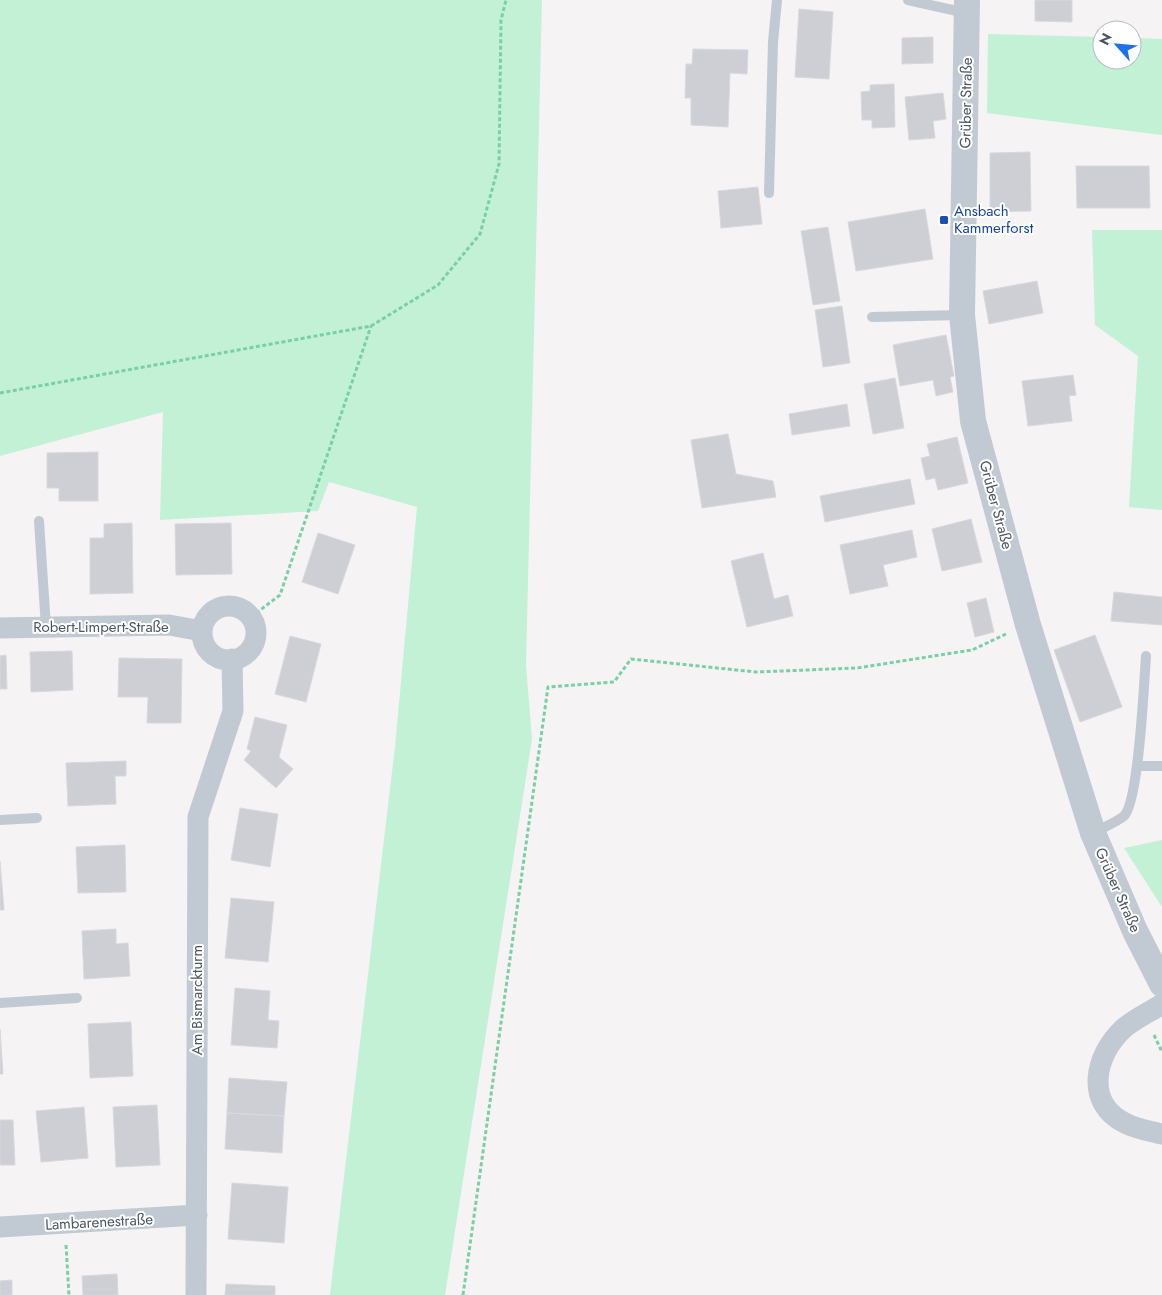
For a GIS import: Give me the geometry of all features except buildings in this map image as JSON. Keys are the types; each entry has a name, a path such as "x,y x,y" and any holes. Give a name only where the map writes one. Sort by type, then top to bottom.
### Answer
{"street":[{"name":"Grüber Straße","path":"967,7 962,315 973,421 1028,625 1093,833 1135,931 1162,984"},
{"path":"236,606 244,610 251,617 255,625 253,644 240,657 232,659 222,658 214,655 207,648 203,640 204,622 217,608 236,606"},
{"name":"Robert-Limpert-Straße","path":"0,628 169,625 202,631"},
{"name":"Am Bismarckturm","path":"196,1295 198,817 233,711 232,659"},
{"path":"1162,1004 1124,1029 1107,1048 1100,1062 1097,1077 1099,1094 1113,1115 1124,1123 1162,1134"},
{"name":"Lambarenestraße","path":"0,1227 197,1216"}],"lane":[{"path":"769,193 773,42 777,0"},
{"path":"908,0 967,7"},
{"path":"872,317 962,315"},
{"path":"39,521 46,627"},
{"path":"1093,833 1125,816 1133,796 1146,656"},
{"path":"1136,766 1162,766"},
{"path":"0,820 37,818"},
{"path":"0,1003 77,998"}],"path":[{"path":"0,393 371,326 438,285 480,234 499,164 501,20 506,0"},
{"path":"251,617 280,595 371,326"},
{"path":"462,1295 548,687 614,682 631,659 756,672 857,668 972,650 1028,625"},
{"path":"65,1224 69,1295"}],"green space":[{"path":"0,0 542,0 526,665 532,739 445,1295 330,1295 395,747 417,507 329,482 318,511 160,520 163,412 0,456"},
{"path":"988,34 1092,37 1092,70 1142,70 1142,38 1162,39 1162,135 987,113"},
{"path":"1092,230 1162,230 1162,510 1129,507 1138,356 1095,325"},
{"path":"1162,840 1162,907 1124,848"}],"place":[{"name":"Ansbach Kammerforst","path":"944,220"}]}
